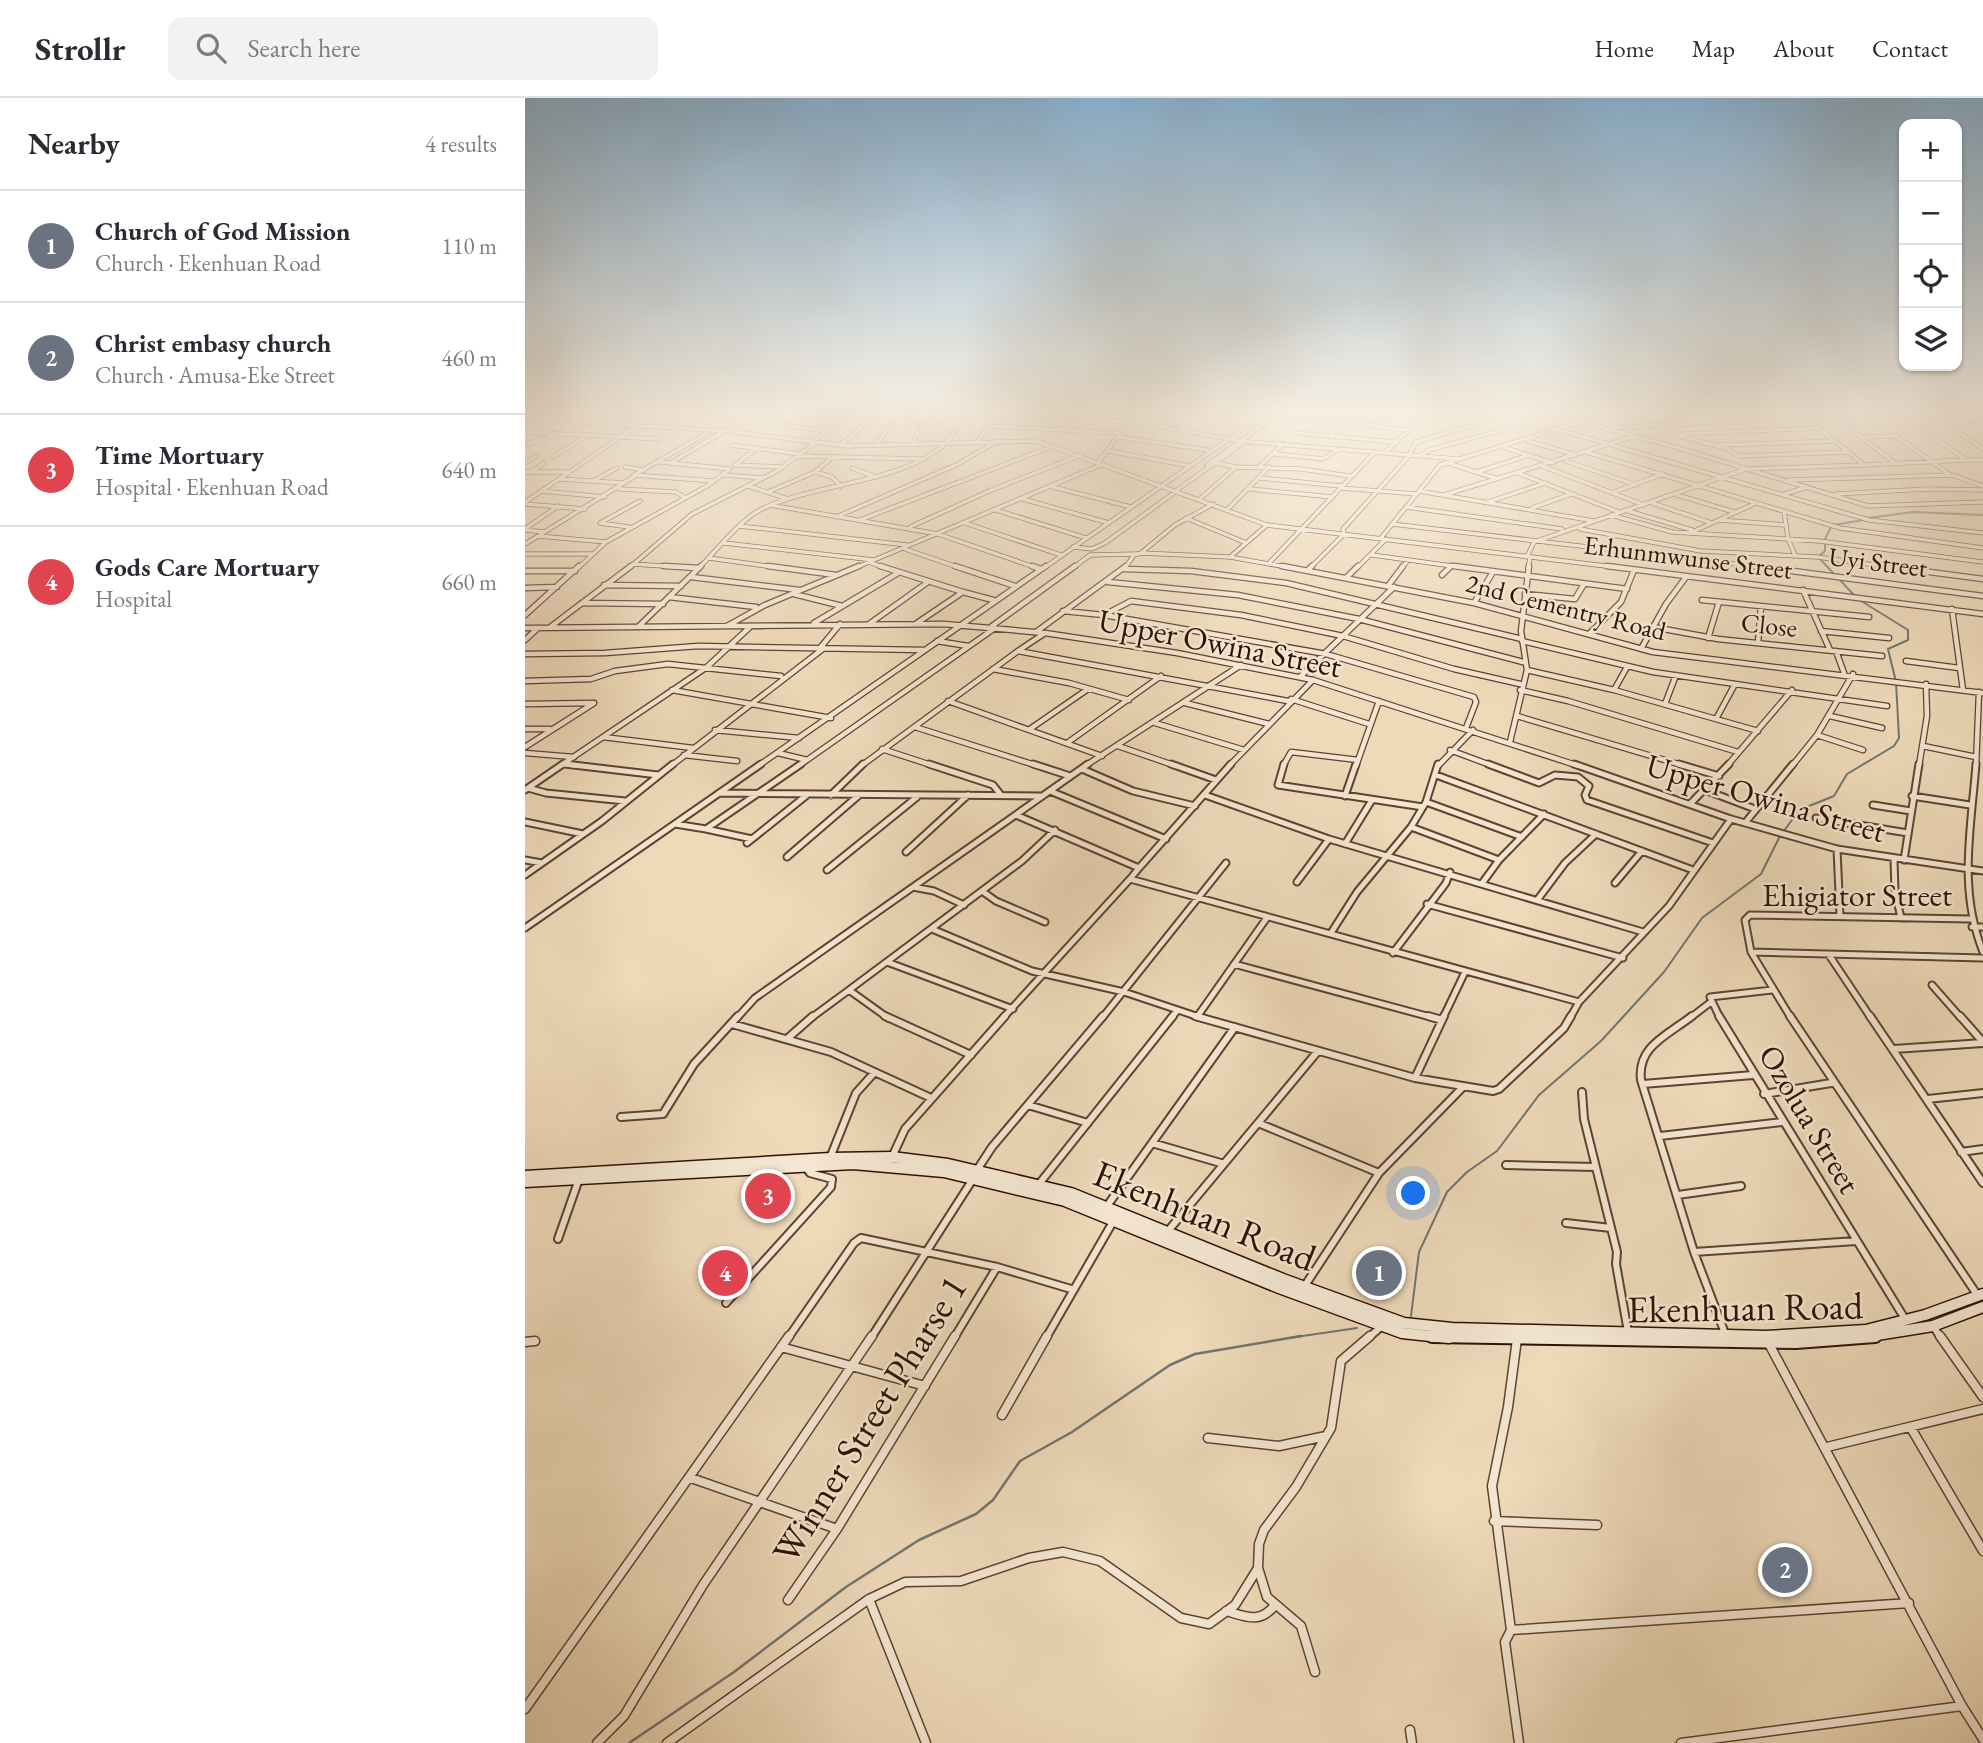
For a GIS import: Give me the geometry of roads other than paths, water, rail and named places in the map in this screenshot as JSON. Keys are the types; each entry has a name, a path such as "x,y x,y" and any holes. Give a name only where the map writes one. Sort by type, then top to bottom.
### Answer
{"main road":[{"name":"Ekenhuan Road","path":"525,1176 830,1157 892,1157 1039,1184 1107,1206 1304,1287 1404,1323 1452,1328 1515,1327 1727,1339"},
{"name":"Ekenhuan Road","path":"525,1182 805,1166 888,1165 975,1174 1114,1220 1279,1288 1402,1333 1453,1338 1767,1340 1869,1337 1933,1326 1981,1299"},
{"name":"Ekenhuan Road","path":"1767,1340 1866,1330 1981,1299"}],"street":[{"path":"526,501 547,488"},
{"path":"525,615 606,542 701,488"},
{"path":"549,628 692,514 744,488"},
{"path":"754,488 787,498"},
{"path":"768,492 778,488"},
{"path":"638,627 691,577 739,526 770,505 787,498 833,488"},
{"path":"836,517 903,488"},
{"path":"860,520 943,488"},
{"path":"910,527 997,488"},
{"path":"727,626 759,608 1050,488"},
{"path":"1055,488 1131,507"},
{"path":"525,928 831,718 993,600 1161,488"},
{"name":"Erhunmwunse Street","path":"1172,488 1267,525 1983,614"},
{"path":"1073,547 1093,548 1112,539 1180,488"},
{"path":"1201,499 1213,488"},
{"path":"1270,562 1340,488"},
{"path":"1348,488 1444,495 1594,521"},
{"path":"1308,570 1344,534 1343,529 1381,488"},
{"path":"1347,577 1372,555 1392,524 1423,488"},
{"path":"1444,495 1467,488"},
{"path":"1487,502 1530,488"},
{"path":"1556,488 1619,512"},
{"path":"1602,488 1644,505"},
{"path":"1614,492 1627,488"},
{"path":"1510,742 1517,716 1520,684 1527,670 1522,640 1526,576 1534,542 1690,488"},
{"path":"1706,488 1845,529 1983,548"},
{"path":"1757,488 1873,521 1983,533"},
{"path":"1781,495 1804,488 1868,506 1983,502"},
{"path":"1829,495 1983,488"},
{"path":"525,544 616,489 675,492 684,497"},
{"path":"1227,510 1250,489 1333,497"},
{"path":"542,491 605,497"},
{"path":"1529,509 1570,494"},
{"path":"1675,494 1734,513"},
{"path":"1023,499 1109,523"},
{"path":"526,501 585,509"},
{"path":"629,527 600,523 640,501"},
{"path":"1650,502 1709,522"},
{"path":"1626,510 1691,531 1755,503"},
{"path":"1036,632 1108,582 1185,518 1213,504"},
{"path":"770,505 910,527 1041,569"},
{"path":"525,529 558,506"},
{"path":"1406,507 1565,530"},
{"path":"706,829 968,646 1079,562 1097,553 1087,537 996,510"},
{"path":"1784,511 1788,539 1794,555"},
{"path":"1611,515 1666,531 1788,539 1983,562"},
{"path":"1185,518 1244,542"},
{"path":"1717,520 1785,525"},
{"path":"965,523 1061,555"},
{"name":"Uyi Street","path":"1392,524 1838,576 1983,596"},
{"path":"1230,557 1244,542 1267,525"},
{"path":"739,526 910,546"},
{"path":"1578,528 1701,551 1794,555 1983,579"},
{"path":"525,529 545,532"},
{"path":"538,537 606,542"},
{"path":"724,543 873,562 898,573 993,600"},
{"path":"904,548 1015,586"},
{"name":"2nd Cementry Road","path":"1097,553 1230,557 1270,562 1474,603 1641,649 1981,692"},
{"path":"525,554 593,554"},
{"path":"1372,555 1627,589"},
{"path":"709,558 839,576"},
{"path":"1388,586 1408,561"},
{"path":"1705,562 1708,579"},
{"path":"632,564 699,568"},
{"path":"1442,575 1451,566"},
{"path":"1124,569 1191,571 1286,583 1557,646 1627,667 1842,697 1887,706"},
{"path":"1589,634 1621,603 1634,569"},
{"path":"525,571 575,571"},
{"path":"1474,603 1493,572"},
{"path":"813,624 898,573"},
{"path":"691,577 802,590"},
{"path":"1641,649 1686,577"},
{"path":"869,624 928,582"},
{"path":"1108,582 1238,595 1359,619 1524,662"},
{"path":"604,584 682,586"},
{"path":"1525,594 1576,600 1584,584"},
{"path":"525,588 557,587"},
{"path":"1301,676 1394,587"},
{"path":"1803,590 1844,673"},
{"path":"917,623 963,592"},
{"path":"794,594 842,606"},
{"path":"669,597 759,608"},
{"path":"1702,600 1870,617"},
{"path":"1104,615 1124,601 1241,615 1343,636 1454,669 1520,684"},
{"path":"1708,638 1710,624 1719,608 1719,602"},
{"path":"580,603 663,604"},
{"path":"1758,643 1761,607"},
{"path":"1952,609 1963,690"},
{"path":"1063,611 1104,615 1326,654 1473,697 1476,702 1466,728"},
{"name":"Upper Owina Street","path":"525,628 917,623 958,625 1045,632 1241,664 1301,676 1473,730 1745,823 1837,849 1965,869"},
{"path":"525,875 625,802 782,676 822,648 841,624"},
{"path":"526,788 707,667 751,625"},
{"name":"Close","path":"1653,627 1708,638 1882,656"},
{"path":"525,640 538,628"},
{"path":"1821,631 1889,638"},
{"path":"831,795 883,749 1045,632"},
{"path":"937,641 968,646"},
{"path":"525,654 732,646 925,650"},
{"path":"1018,651 1290,700 1369,724"},
{"path":"1906,661 1959,668"},
{"path":"525,681 591,679 615,671 667,664 782,676"},
{"path":"621,1117 663,1114 694,1065 755,998 1070,776 1155,723 1241,664"},
{"path":"1614,690 1627,667"},
{"path":"993,669 1129,700"},
{"path":"1527,670 1614,690 1758,732"},
{"path":"1745,823 1790,772 1817,735 1842,697 1853,674"},
{"path":"1665,704 1676,675"},
{"path":"1067,743 1161,676"},
{"path":"892,1157 905,1129 931,1098 1139,868 1156,855 1166,839 1216,780 1290,700 1313,680"},
{"path":"1716,719 1735,684"},
{"path":"1904,860 1912,796 1923,746 1926,684"},
{"path":"1030,729 1088,689"},
{"path":"672,690 831,718"},
{"path":"1690,804 1719,776 1792,690"},
{"path":"1520,691 1568,701 1738,752"},
{"path":"1981,692 1965,869 1970,919 1983,952"},
{"path":"525,704 594,701 525,747"},
{"path":"948,701 1102,756"},
{"path":"1345,796 1379,701"},
{"path":"1185,703 1269,724"},
{"path":"1517,716 1719,776"},
{"path":"1830,716 1882,728"},
{"path":"1155,723 1244,750"},
{"path":"915,727 1070,776"},
{"path":"525,729 552,729"},
{"path":"715,730 801,738"},
{"path":"1331,933 1357,892 1411,827 1425,804 1439,762 1473,730"},
{"path":"1817,735 1863,750"},
{"path":"603,737 693,748"},
{"path":"1118,746 1216,780"},
{"path":"1923,746 1976,757"},
{"path":"883,749 993,785 1001,795"},
{"path":"1450,750 1539,783 1546,782 1555,775 1578,777 1589,786 1584,797 1587,800 1713,843"},
{"path":"1358,760 1293,752 1285,760 1278,785 1372,800 1425,804 1522,838"},
{"path":"525,753 574,757"},
{"path":"778,753 807,760"},
{"path":"684,755 737,761"},
{"path":"1091,773 1095,761"},
{"path":"563,764 659,776"},
{"path":"1578,777 1586,768"},
{"path":"1082,769 1133,791 1195,806"},
{"path":"1436,775 1693,870"},
{"path":"1975,779 1983,780"},
{"path":"526,788 546,793 625,802"},
{"path":"1705,790 1755,809"},
{"path":"1050,791 1166,839"},
{"path":"719,793 1041,796"},
{"path":"675,824 750,841 807,794"},
{"path":"906,852 968,795"},
{"path":"1205,795 1329,839 1450,872 1643,932"},
{"path":"787,857 858,796"},
{"path":"827,870 917,796"},
{"path":"1912,796 1970,806"},
{"path":"1345,844 1372,800"},
{"path":"1873,805 1911,811"},
{"path":"1016,814 1139,868"},
{"path":"1483,882 1499,860 1544,814"},
{"path":"1816,818 1908,833"},
{"path":"932,929 1032,971 1124,992 1197,1017 1415,1078 1484,1091 1499,1089 1564,1028 1579,1002 1669,906 1731,819"},
{"path":"525,822 583,834"},
{"path":"1411,827 1499,860"},
{"path":"788,1038 829,1002 982,891 1055,830"},
{"path":"1538,899 1565,863 1597,833"},
{"path":"1297,881 1329,839"},
{"path":"1837,849 1836,881 1840,916"},
{"path":"1615,883 1642,851"},
{"path":"1894,859 1895,892 1901,918"},
{"path":"525,860 543,863"},
{"path":"597,1743 624,1716 703,1586 929,1251 992,1147 1124,992 1226,863"},
{"path":"1965,869 1983,871"},
{"path":"1393,953 1427,904 1446,883 1450,872"},
{"path":"1130,879 1266,919 1331,933 1393,953 1579,1002"},
{"path":"913,887 934,891 964,905"},
{"path":"982,891 1011,905 1017,911 1045,922"},
{"path":"1427,904 1623,958"},
{"name":"Ehigiator Street","path":"1751,952 1745,920 1750,915 1970,919"},
{"path":"1197,1017 1266,919"},
{"path":"940,923 950,937"},
{"path":"1972,927 1983,927"},
{"path":"1751,952 1983,958"},
{"path":"1751,952 1831,1083 1981,1299"},
{"path":"1829,955 1983,1183"},
{"path":"887,962 1013,1009"},
{"path":"1234,964 1442,1020"},
{"path":"1415,1078 1465,972"},
{"path":"1932,985 1983,1042"},
{"path":"849,990 863,1004 885,1016 971,1055"},
{"path":"1727,1339 1694,1252 1639,1064 1642,1056 1711,1002 1710,997 1772,990"},
{"name":"Ozolua Street","path":"1711,1002 1764,1094 1905,1319"},
{"path":"1039,1184 1177,1011"},
{"path":"731,1024 831,1052 931,1098"},
{"path":"1107,1206 1235,1027"},
{"path":"1894,1049 1983,1042"},
{"path":"1167,1231 1318,1051"},
{"path":"830,1157 856,1093 874,1073"},
{"path":"1643,1084 1753,1074"},
{"path":"1764,1094 1831,1083"},
{"path":"1304,1287 1379,1173 1462,1088"},
{"path":"1582,1092 1584,1119 1611,1228 1629,1333"},
{"path":"1928,1100 1983,1093"},
{"path":"1028,1105 1088,1123"},
{"path":"1660,1136 1782,1122"},
{"path":"1258,1123 1379,1173"},
{"path":"1152,1143 1224,1164"},
{"path":"1961,1152 1983,1149"},
{"path":"1506,1165 1596,1167"},
{"path":"726,1303 831,1187 832,1179 810,1173 805,1166"},
{"path":"558,1239 579,1178"},
{"path":"1678,1195 1741,1185"},
{"path":"1002,1415 1071,1289 1114,1220"},
{"path":"1566,1223 1611,1228"},
{"path":"525,1709 860,1238 997,1267 1071,1289"},
{"path":"1694,1252 1856,1241"},
{"name":"Winner Street Pharse 1","path":"788,1600 837,1529 997,1267"},
{"path":"1315,1672 1303,1628 1297,1619 1275,1605 1260,1590 1258,1568 1261,1536 1284,1507 1308,1462 1326,1436 1335,1412 1342,1361 1382,1326"},
{"path":"1933,1326 1983,1397"},
{"path":"1517,1337 1508,1407 1492,1486 1511,1630 1505,1642 1519,1743"},
{"path":"1767,1340 1827,1447 1962,1706 1983,1739"},
{"path":"525,1342 535,1341"},
{"path":"781,1346 925,1386"},
{"path":"1827,1447 1983,1409"},
{"path":"1911,1428 1983,1551"},
{"path":"1207,1438 1262,1448 1293,1447 1326,1436"},
{"path":"691,1478 762,1500 837,1529"},
{"path":"1495,1521 1597,1525"},
{"path":"667,1743 869,1599 905,1582 961,1581 1033,1554 1076,1553 1097,1559 1118,1571 1184,1621 1209,1624 1235,1605 1258,1568"},
{"path":"869,1599 926,1743"},
{"path":"1511,1630 1909,1602"},
{"path":"1226,1611 1255,1619 1266,1616 1275,1605"},
{"path":"1681,1743 1962,1706"},
{"path":"1410,1730 1412,1743"}],"waterway":[{"path":"1869,518 1913,512 1983,515"},
{"path":"1834,525 1863,520"},
{"path":"1824,541 1831,527"},
{"path":"1819,556 1825,551 1825,544"},
{"path":"1820,559 1854,595"},
{"path":"1784,831 1799,810 1834,796 1847,774 1894,746 1899,738 1896,682 1888,649 1908,640 1908,630 1858,599"},
{"path":"1411,1316 1419,1252 1447,1192 1467,1172 1497,1151 1539,1095 1601,1041 1664,972 1702,918 1761,874 1780,836"},
{"path":"1291,1338 1357,1328"},
{"path":"1291,1338 1301,1336"},
{"path":"629,1743 734,1672 846,1587 919,1540 976,1514 993,1500 1020,1461 1072,1432 1170,1365 1195,1354 1291,1338"}],"place":[{"name":"Time Mortuary","path":"768,1196"},
{"name":"Gods Care Mortuary","path":"725,1273"},
{"name":"Church of God Mission","path":"1379,1273"},
{"name":"Christ embasy church","path":"1785,1570"}]}
